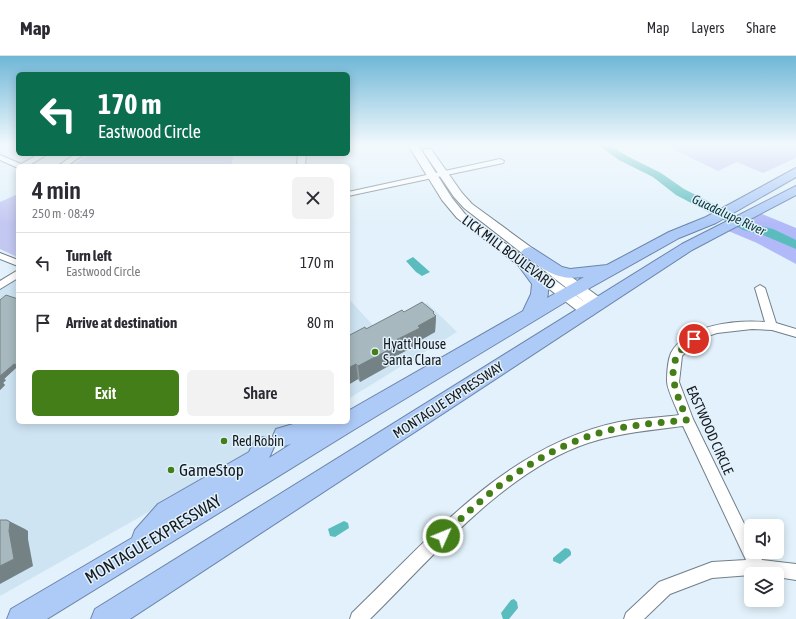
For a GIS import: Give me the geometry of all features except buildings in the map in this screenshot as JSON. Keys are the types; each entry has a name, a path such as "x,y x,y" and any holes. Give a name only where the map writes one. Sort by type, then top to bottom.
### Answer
{"highway":[{"name":"MONTAGUE EXPRESSWAY","path":"106,619 687,247 749,200 796,172"},
{"name":"MONTAGUE EXPRESSWAY","path":"350,421 614,267 674,236 718,224 764,207 796,190"},
{"path":"527,258 557,271 570,274 614,267"},
{"path":"527,258 541,287 540,295 530,316"},
{"path":"350,412 376,405"},
{"path":"284,436 296,434 318,424"},
{"name":"MONTAGUE EXPRESSWAY","path":"21,619 345,424"},
{"path":"134,550 166,512 257,459 263,447"}],"main road":[{"name":"LICK MILL BOULEVARD","path":"434,171 437,175"},
{"name":"LICK MILL BOULEVARD","path":"435,171 448,200 461,216 527,258 593,307"}],"street":[{"path":"350,194 455,171"},
{"path":"0,256 16,262"},
{"path":"0,286 16,274"},
{"path":"760,288 772,326"},
{"name":"EASTWOOD CIRCLE","path":"756,567 687,420 673,382 676,355 683,347 701,334 716,329 735,326 772,326 796,333"},
{"path":"358,619 475,504 514,475 540,459 554,451 585,438 619,428 687,420"},
{"path":"632,619 665,588 712,570 744,568"},
{"path":"784,570 796,572"}],"shaded area":[{"path":"16,195 16,257 0,249 0,202"},
{"path":"762,214 796,228 796,264 757,243 726,230"},
{"path":"413,257 430,272 422,276 416,272 406,261"},
{"path":"16,276 16,424 304,424 0,596 0,288"},
{"path":"350,300 377,330 427,303 457,332 350,398"},
{"path":"344,521 348,523 349,528 335,537 330,536 328,529"},
{"path":"565,548 569,549 571,555 560,564 553,561 553,558"},
{"path":"514,599 517,602 518,608 509,619 503,619 501,613 511,600"}],"waterway":[{"name":"Guadalupe River","path":"650,171 680,192 748,227 768,232 796,245"}],"place":[{"name":"Hyatt House Santa Clara","path":"375,352"},
{"name":"Red Robin","path":"224,441"},
{"name":"GameStop","path":"171,470"}],"route":[{"path":"443,536 475,504 514,475 554,451 585,438 619,428 687,420 673,382 676,355 687,343 694,339"}]}
